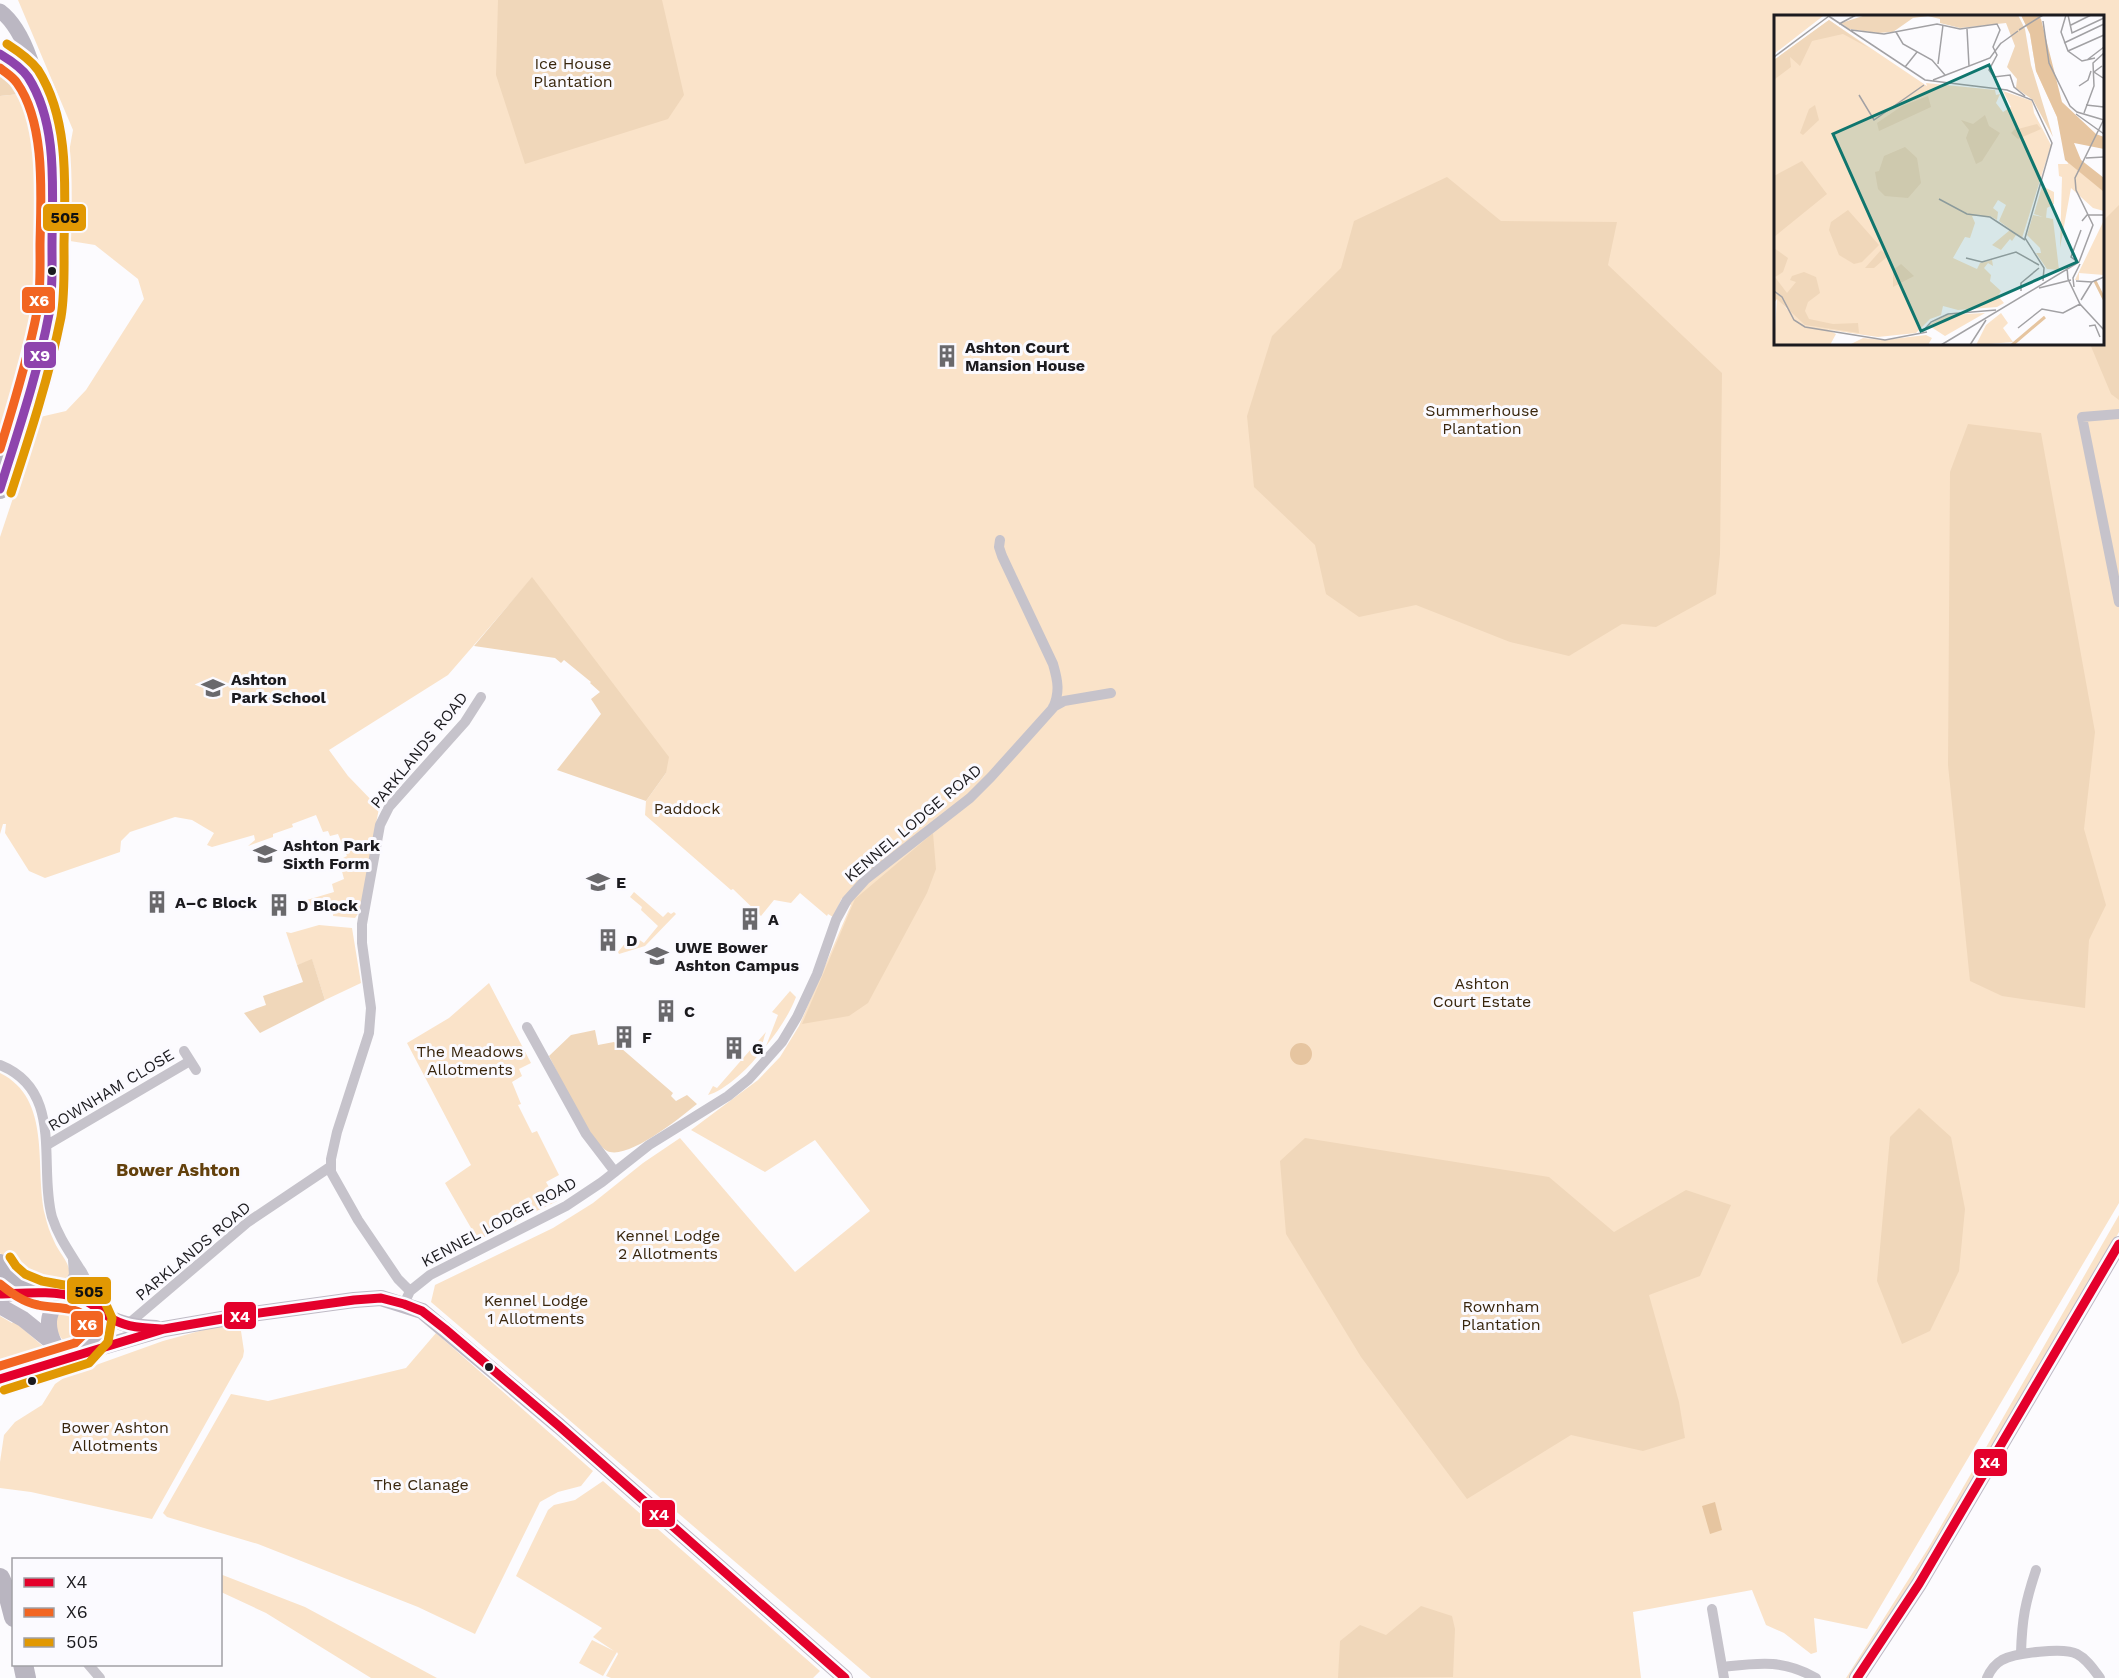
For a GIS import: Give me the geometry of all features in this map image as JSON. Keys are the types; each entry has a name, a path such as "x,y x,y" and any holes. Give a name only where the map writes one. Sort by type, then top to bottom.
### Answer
{"highway":[{"path":"0,489 36,370 49,313"},
{"path":"0,1264 12,1279 39,1293"},
{"path":"0,1379 81,1354"},
{"path":"0,1578 12,1609"}],"main road":[{"path":"0,11 9,18 22,39 48,136 52,221 52,292 49,313"},
{"path":"1857,1678 1919,1584 2119,1244"},
{"path":"0,1294 63,1295 80,1299 127,1325 164,1329"},
{"path":"54,1343 50,1335 48,1319 57,1301 63,1295"},
{"path":"0,1306 23,1319 62,1350 81,1354 164,1329 244,1315 354,1300 407,1298 446,1329 845,1678"},
{"path":"81,1354 93,1343 99,1331 100,1317 97,1309"}],"street":[{"path":"2119,414 2082,417 2119,602"},
{"path":"1000,540 999,547 1002,556 1053,664 1058,680 1059,696 1053,708"},
{"name":"KENNEL LODGE ROAD","path":"407,1298 430,1275 554,1213 615,1172 649,1145 728,1096 762,1066 783,1042 817,974 836,920 847,900 866,879 970,798 992,777 1053,708 1064,701 1111,693"},
{"name":"PARKLANDS ROAD","path":"127,1325 248,1222 330,1167 337,1132 369,1033 371,1008 362,936 380,825 389,807 465,722 481,697"},
{"path":"527,1027 586,1134 615,1172"},
{"name":"ROWNHAM CLOSE","path":"47,1145 193,1066 184,1050"},
{"path":"0,1065 17,1074 32,1090 42,1114 47,1145 52,1215 59,1235 80,1269 97,1309"},
{"path":"330,1167 366,1233 398,1280 407,1298"},
{"path":"63,1295 74,1275 73,1260"},
{"path":"2021,1653 2024,1610 2036,1570"},
{"path":"1712,1609 1723,1673 1774,1664 1797,1668 1816,1678"},
{"path":"1987,1678 2000,1661 2021,1653 2043,1651 2074,1652 2088,1662 2100,1678"},
{"path":"89,1666 100,1678"}],"green space":[{"name":"Ashton Court Estate","path":"18,0 2119,0 2119,1203 1867,1629 1814,1618 1817,1652 1811,1654 1784,1633 1766,1625 1752,1590 1633,1612 1641,1678 871,1678 431,1302 435,1285 553,1228 593,1203 643,1163 680,1138 795,1272 870,1211 815,1140 765,1172 691,1130 758,1080 780,1057 799,1026 851,905 842,898 833,917 828,914 827,916 800,893 791,903 774,900 761,916 733,889 731,890 645,815 646,801 666,773 532,578 448,675 329,750 348,776 379,808 360,911 355,918 333,916 334,908 301,905 300,902 334,892 332,884 344,879 339,860 347,856 338,834 330,836 328,831 323,832 316,815 292,824 293,827 273,834 273,837 248,846 255,840 254,835 212,847 207,845 214,833 192,820 175,817 130,832 121,841 120,852 45,878 29,871 5,833 6,824 3,824 0,834 0,537 40,417 66,411 86,390 144,299 138,279 95,245 64,240 65,174 73,130"},
{"name":"Ice House Plantation","path":"498,0 662,0 684,95 668,119 525,164 496,75"},
{"path":"0,62 19,74 30,93 0,96"},
{"path":"30,93 43,148 42,304 0,454 0,96"},
{"name":"Summerhouse Plantation","path":"1447,177 1501,221 1617,222 1608,265 1722,373 1720,554 1716,594 1656,627 1622,624 1569,656 1510,642 1416,605 1359,617 1326,594 1315,545 1254,487 1247,416 1272,336 1341,268 1354,221"},
{"path":"2119,205 2119,400 2111,394 2090,345 2104,345 2104,220"},
{"path":"1968,424 2041,433 2095,732 2084,829 2106,905 2089,940 2085,1008 2002,996 1970,981 1948,765 1950,472"},
{"path":"532,577 669,757 666,773 646,801 557,770 601,714 591,699 600,692 591,682 564,660 561,663 555,658 474,646"},
{"path":"933,833 936,869 927,893 868,1003 849,1016 802,1024 855,899"},
{"path":"634,892 663,917 668,912 676,914 645,946 619,954 618,952 632,935 644,943 658,926 630,897"},
{"path":"319,925 352,928 361,983 325,1000 312,960 297,965 286,932 291,933"},
{"path":"312,959 325,1000 260,1033 244,1013 266,1005 263,996 303,982 297,965"},
{"name":"The Meadows Allotments","path":"489,983 531,1063 519,1069 522,1076 512,1082 521,1104 518,1105 532,1133 537,1131 559,1175 546,1182 557,1201 478,1240 445,1183 471,1165 407,1043 449,1018"},
{"path":"790,991 796,997 793,1004 783,1023 766,1046 778,1015 772,1012"},
{"path":"595,1030 598,1045 614,1042 673,1093 671,1096 676,1101 687,1095 697,1104 656,1135 631,1148 610,1152 603,1148 585,1125 549,1056 571,1035"},
{"path":"766,1032 759,1054 749,1066 729,1084 708,1095 713,1086 717,1088"},
{"path":"0,1073 17,1085 28,1100 35,1117 45,1215 51,1235 70,1273 62,1281 53,1285 33,1282 23,1276 0,1253"},
{"path":"1919,1108 1951,1137 1965,1209 1959,1271 1930,1331 1902,1344 1877,1281 1890,1137"},
{"name":"Rownham Plantation","path":"1305,1138 1549,1177 1614,1232 1686,1190 1731,1205 1700,1276 1649,1295 1679,1402 1685,1438 1643,1451 1571,1435 1467,1499 1361,1357 1286,1234 1280,1161"},
{"path":"2119,1215 2119,1232 1963,1500 1851,1678 1846,1678 1929,1547"},
{"path":"69,1304 86,1306 95,1320 86,1341 68,1343 58,1333 54,1321 63,1306"},
{"path":"0,1316 12,1323 14,1321 53,1355 0,1374"},
{"name":"Bower Ashton Allotments","path":"230,1324 241,1331 243,1357 152,1519 31,1492 0,1488 0,1462 4,1435 15,1422 42,1405 55,1384 68,1375 163,1341"},
{"name":"The Clanage","path":"436,1333 593,1471 581,1486 558,1492 540,1502 475,1634 418,1607 258,1544 167,1517 163,1513 231,1394 268,1401 406,1368"},
{"path":"603,1481 820,1671 813,1678 611,1678 606,1676 617,1652 603,1676 579,1663 592,1640 614,1651 593,1637 602,1628 516,1576 548,1510 554,1505 575,1500"},
{"path":"222,1575 305,1607 437,1678 371,1678 266,1613 222,1592"},
{"path":"1421,1606 1452,1616 1455,1629 1453,1677 1338,1678 1340,1641 1360,1625 1386,1635"}],"shaded area":[{"path":"1301,1043 1309,1046 1312,1054 1309,1062 1301,1065 1293,1062 1290,1054 1293,1046"},
{"path":"1715,1502 1722,1530 1710,1534 1702,1506"}],"transit line":[{"name":"505","path":"7,44 35,66 48,90 61,132 65,178 64,290 61,317 45,384 11,493"},
{"name":"X9","path":"0,54 25,73 38,96 49,137 53,181 52,280 49,314 21,424 0,489"},
{"name":"X6","path":"0,68 17,83 33,119 41,183 40,287 37,312 25,364 0,449"},
{"name":"X4","path":"1857,1678 1919,1584 2119,1244"},
{"name":"505","path":"4,1390 89,1363 108,1342 112,1318 104,1300 86,1289 42,1281 25,1274 10,1257"},
{"name":"X6","path":"0,1284 27,1302 71,1309 88,1319 86,1332 75,1343 0,1366"},
{"name":"X4","path":"0,1294 69,1295 88,1302 120,1323 164,1329"},
{"name":"X4","path":"0,1379 164,1329 354,1300 381,1298 404,1304 422,1311 445,1329 559,1426 845,1678"}],"place":[{"name":"Ashton Court Mansion House","path":"947,356"},
{"name":"Ashton Park School","path":"213,688"},
{"name":"Ashton Park Sixth Form","path":"265,854"},
{"name":"E","path":"598,882"},
{"name":"A–C Block","path":"157,902"},
{"name":"D Block","path":"279,905"},
{"name":"A","path":"750,919"},
{"name":"D","path":"608,940"},
{"name":"UWE Bower Ashton Campus","path":"657,956"},
{"name":"C","path":"666,1011"},
{"name":"F","path":"624,1037"},
{"name":"G","path":"734,1048"}],"district":[{"name":"Bower Ashton","path":"178,1169"}],"park label":[{"name":"Paddock","path":"687,808"},
{"name":"Kennel Lodge 2 Allotments","path":"668,1244"},
{"name":"Kennel Lodge 1 Allotments","path":"536,1309"}]}
